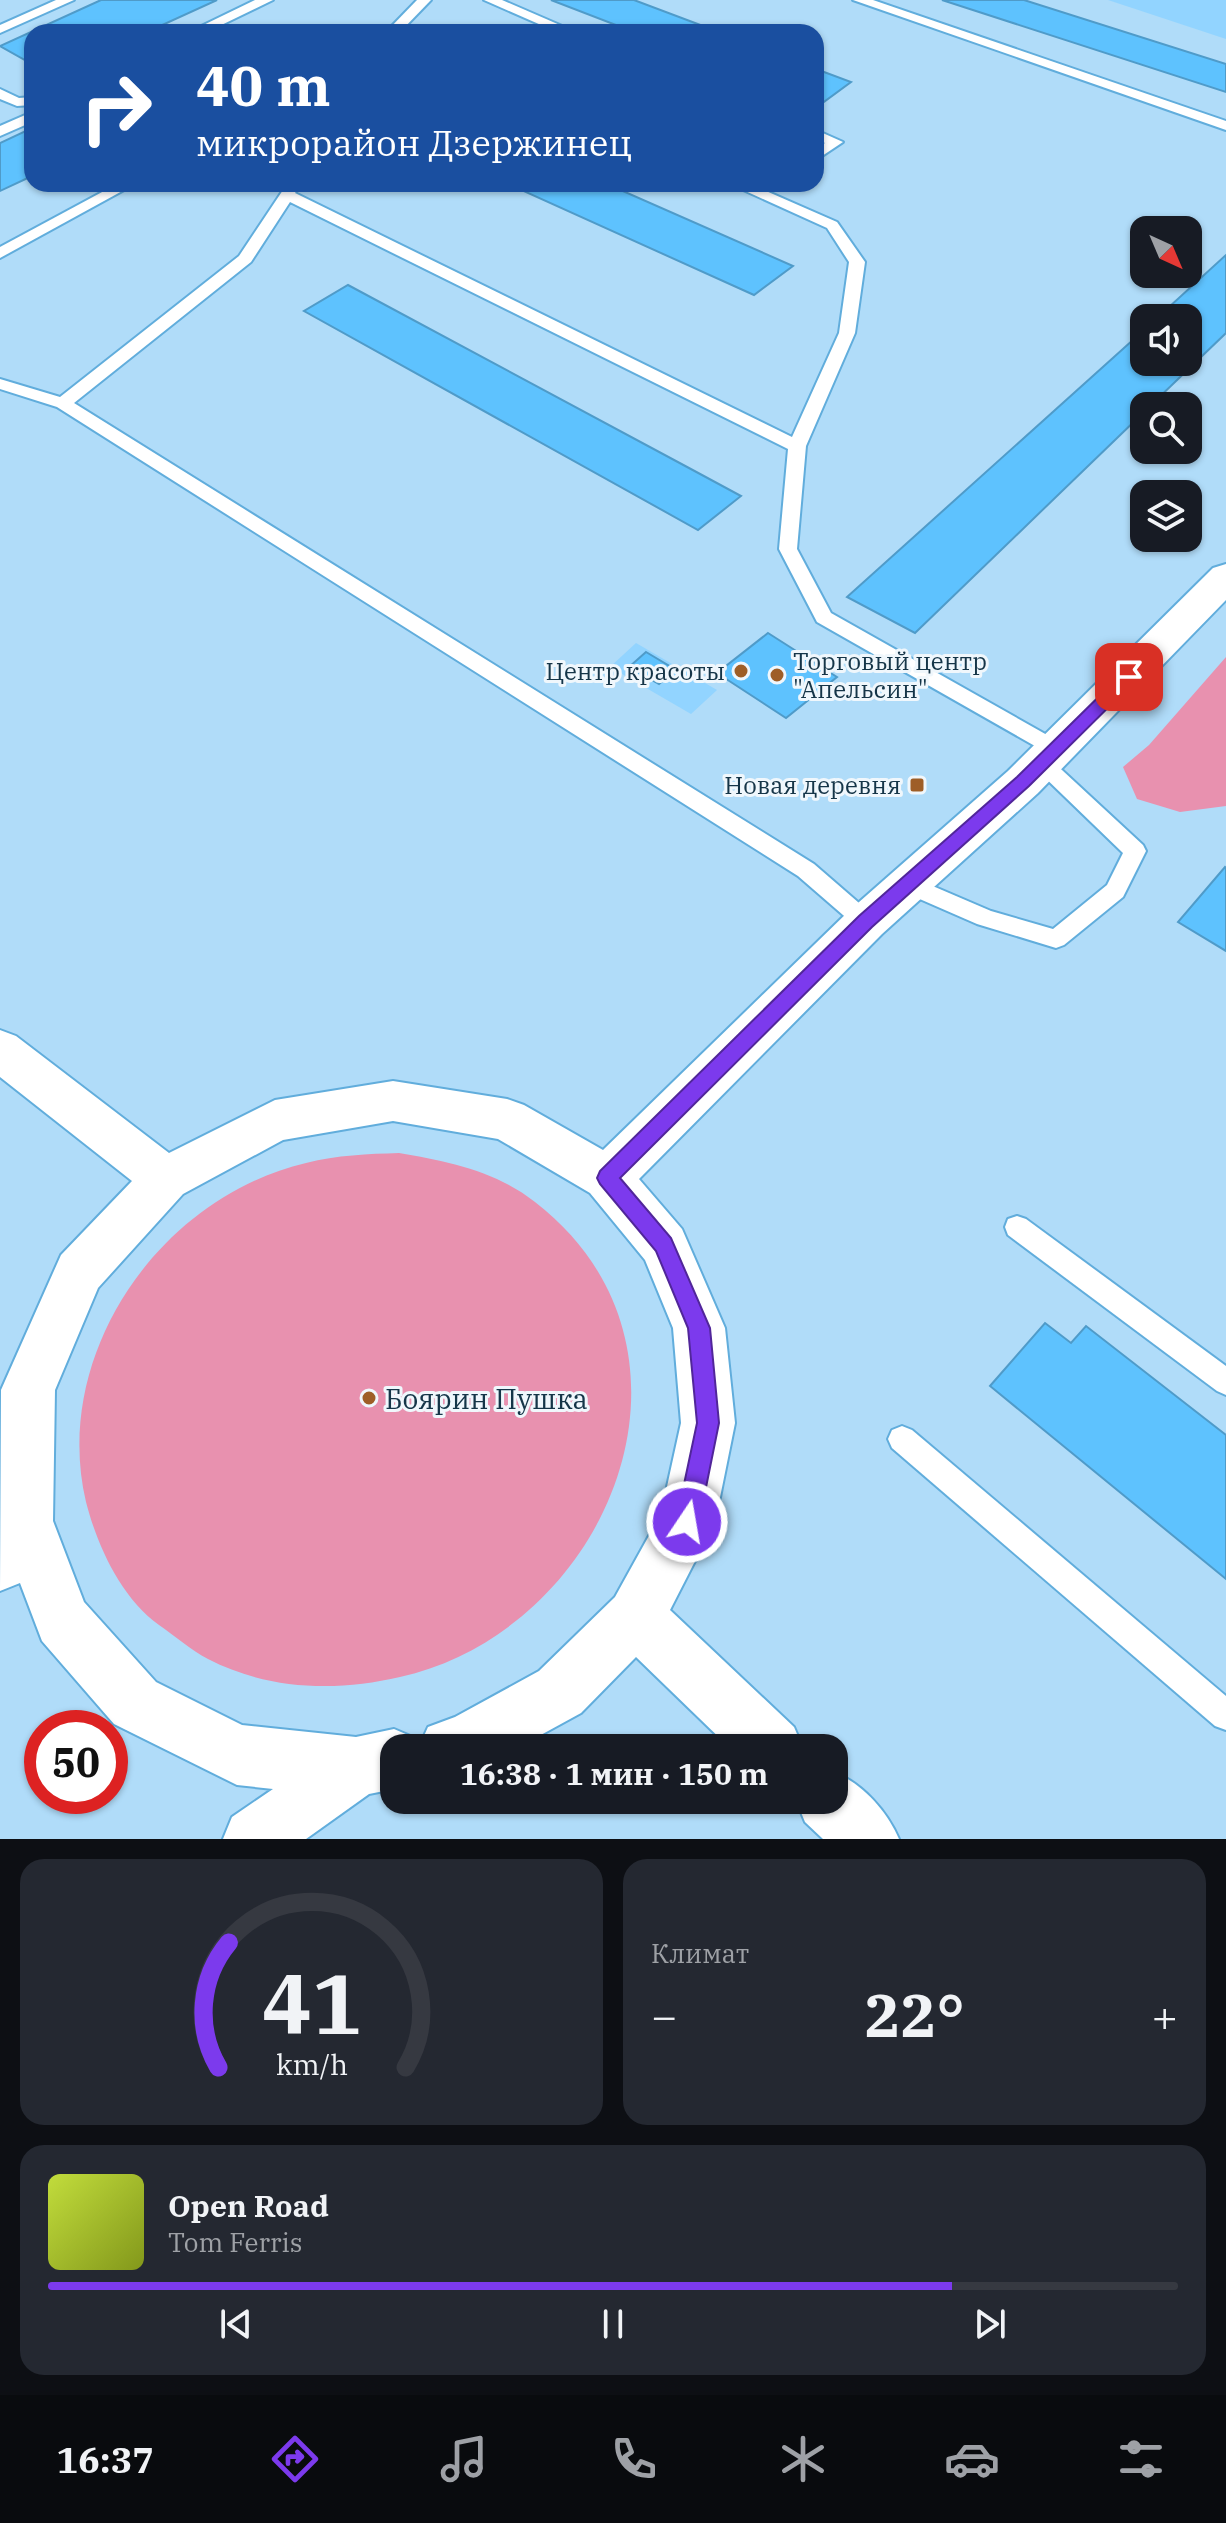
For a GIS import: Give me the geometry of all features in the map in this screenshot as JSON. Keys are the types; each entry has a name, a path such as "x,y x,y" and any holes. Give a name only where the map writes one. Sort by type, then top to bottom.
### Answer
{"main road":[{"path":"607,1178 866,922 1049,756 1226,577"},
{"path":"0,1050 166,1179"},
{"path":"375,1763 237,1755 135,1703 62,1621 12,1542 28,1390 79,1272 166,1179 275,1121 393,1101 507,1120 607,1178 664,1245 699,1328 708,1423 687,1522 635,1617 560,1692 483,1734"},
{"path":"635,1617 758,1734"},
{"path":"254,1839 375,1763"},
{"path":"842,1814 868,1839"}],"lane":[{"path":"0,30 67,0"},
{"path":"214,24 266,0"},
{"path":"401,24 424,0"},
{"path":"491,0 550,24"},
{"path":"860,0 1226,126"},
{"path":"0,93 17,102 24,102"},
{"path":"0,132 24,120"},
{"path":"824,137 836,142 824,150"},
{"path":"0,253 113,192"},
{"path":"63,403 245,259 289,192"},
{"path":"294,192 797,446"},
{"path":"755,192 832,225 857,262 847,333 797,446 788,549 824,617 1049,756 1135,851 1115,891 1056,939 985,918 907,884"},
{"path":"762,195 766,192"},
{"path":"0,384 63,403 806,870 866,922"},
{"path":"1017,1227 1226,1382"},
{"path":"902,1439 1226,1715"}],"shaded area":[{"path":"1108,0 1226,0 1226,39"},
{"path":"636,643 717,690 691,714 610,667"},
{"path":"1226,657 1226,806 1180,812 1137,799 1123,767 1149,745"},
{"path":"399,1153 470,1169 520,1191 535,1202 592,1262 623,1331 631,1404 618,1476 585,1544 537,1603 474,1649 400,1677 376,1682 302,1685 254,1677 208,1659 159,1625 133,1600 112,1570 86,1502 79,1446 85,1391 102,1339 128,1290 163,1246 205,1210 253,1181 306,1163 364,1154"}],"building":[{"path":"101,0 217,0 164,24 48,24"},
{"path":"551,0 634,0 698,24 613,24"},
{"path":"942,0 1024,0 1226,64 1226,92"},
{"path":"24,35 24,60 0,46"},
{"path":"824,72 851,82 824,102"},
{"path":"24,132 24,180 0,191 0,143"},
{"path":"526,192 625,192 793,266 754,295"},
{"path":"1226,255 1226,333 1202,356 1202,304 1172,304 1190,288 1202,288 1202,277"},
{"path":"348,285 741,496 698,530 304,311"},
{"path":"1130,343 1130,376 1181,376 1165,392 1130,392 1130,426 915,633 847,597"},
{"name":"Торговый центр \"Апельсин\"","path":"768,633 837,677 786,718 717,673"},
{"path":"646,652 676,670 659,684 629,667"},
{"path":"1226,868 1226,951 1178,922"},
{"path":"1045,1323 1071,1343 1086,1326 1226,1435 1226,1579 990,1386"}],"place":[{"name":"Центр красоты","path":"741,671"},
{"name":"Торговый центр \"Апельсин\"","path":"777,675"},
{"name":"Новая деревня","path":"917,785"},
{"name":"Боярин Пушка","path":"369,1398"}],"route":[{"path":"687,1522 708,1423 699,1328 664,1245 607,1178 866,922 1023,782 1129,677"}]}
